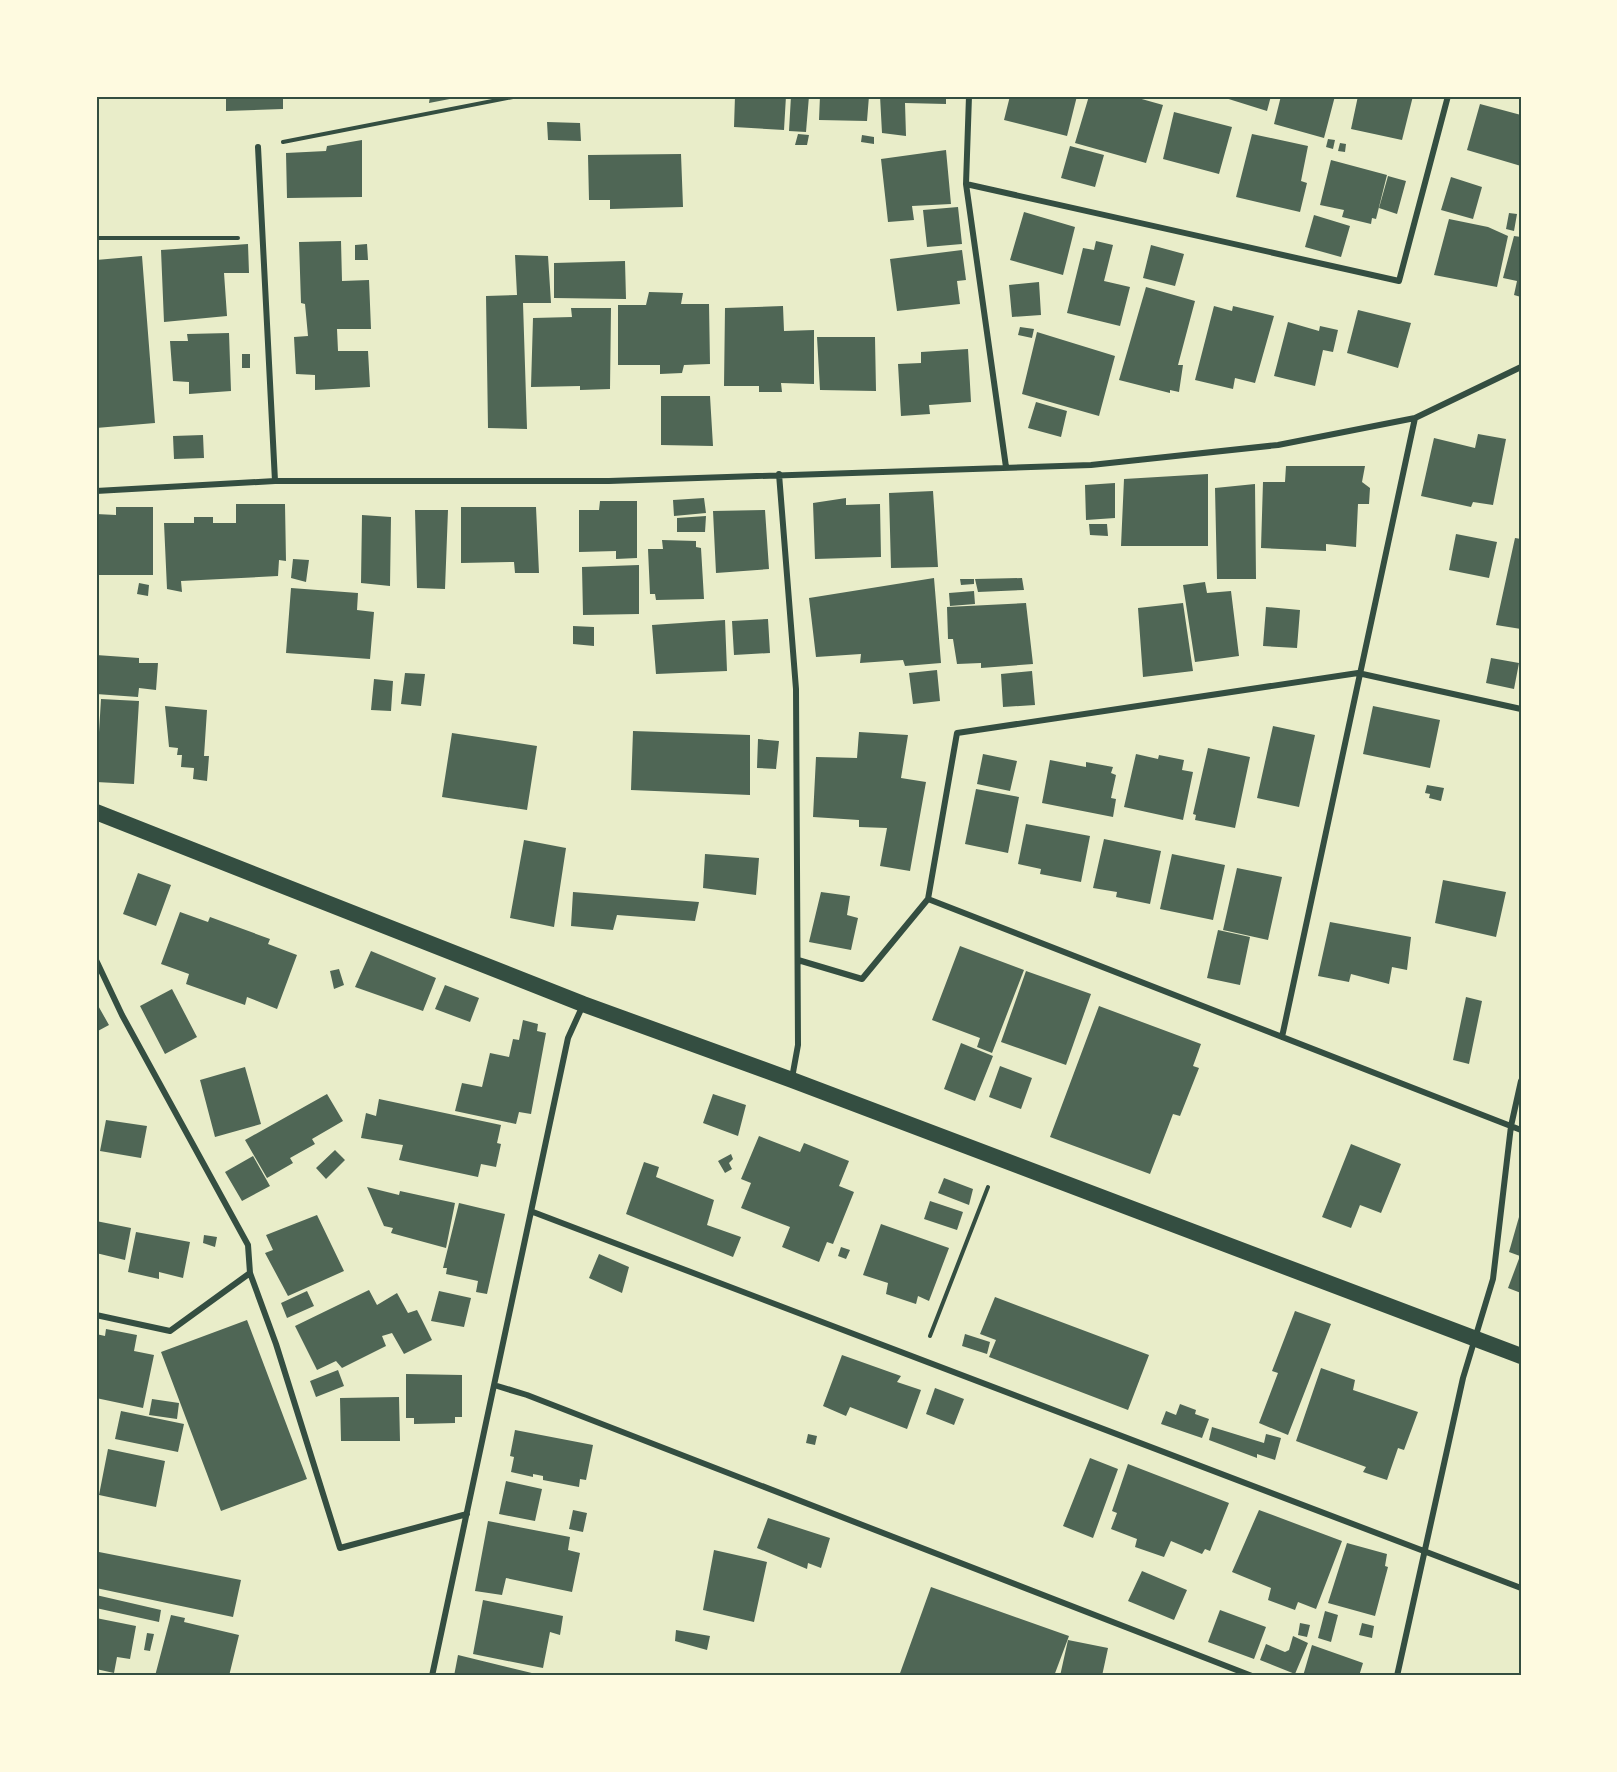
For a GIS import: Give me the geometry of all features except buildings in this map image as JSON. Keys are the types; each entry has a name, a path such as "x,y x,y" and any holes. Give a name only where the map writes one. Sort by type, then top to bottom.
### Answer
{"highway":[{"path":"96,812 583,1004 792,1080 1521,1356"}],"street":[{"path":"969,96 966,184 1005,467"},
{"path":"966,184 1399,282 1448,96"},
{"path":"258,147 275,481"},
{"path":"96,491 275,481 609,481 1091,465 1278,445 1415,418 1520,369"},
{"path":"1282,1037 1358,673 1415,418"},
{"path":"779,474 796,689 798,1046 792,1080"},
{"path":"798,960 862,979 928,899 957,733 1358,673 1521,709"},
{"path":"928,899 1521,1130"},
{"path":"96,960 122,1015 248,1245 250,1274 276,1344 340,1548 467,1514"},
{"path":"432,1676 533,1212 568,1038 583,1004"},
{"path":"1397,1676 1473,1338 1493,1279 1511,1126 1521,1081"},
{"path":"533,1212 1521,1588"},
{"path":"96,1315 170,1331 250,1274"},
{"path":"494,1385 527,1395 1252,1676"}],"path":[{"path":"258,147 518,96"},
{"path":"96,238 263,237"},
{"path":"921,1359 999,1158"}]}
